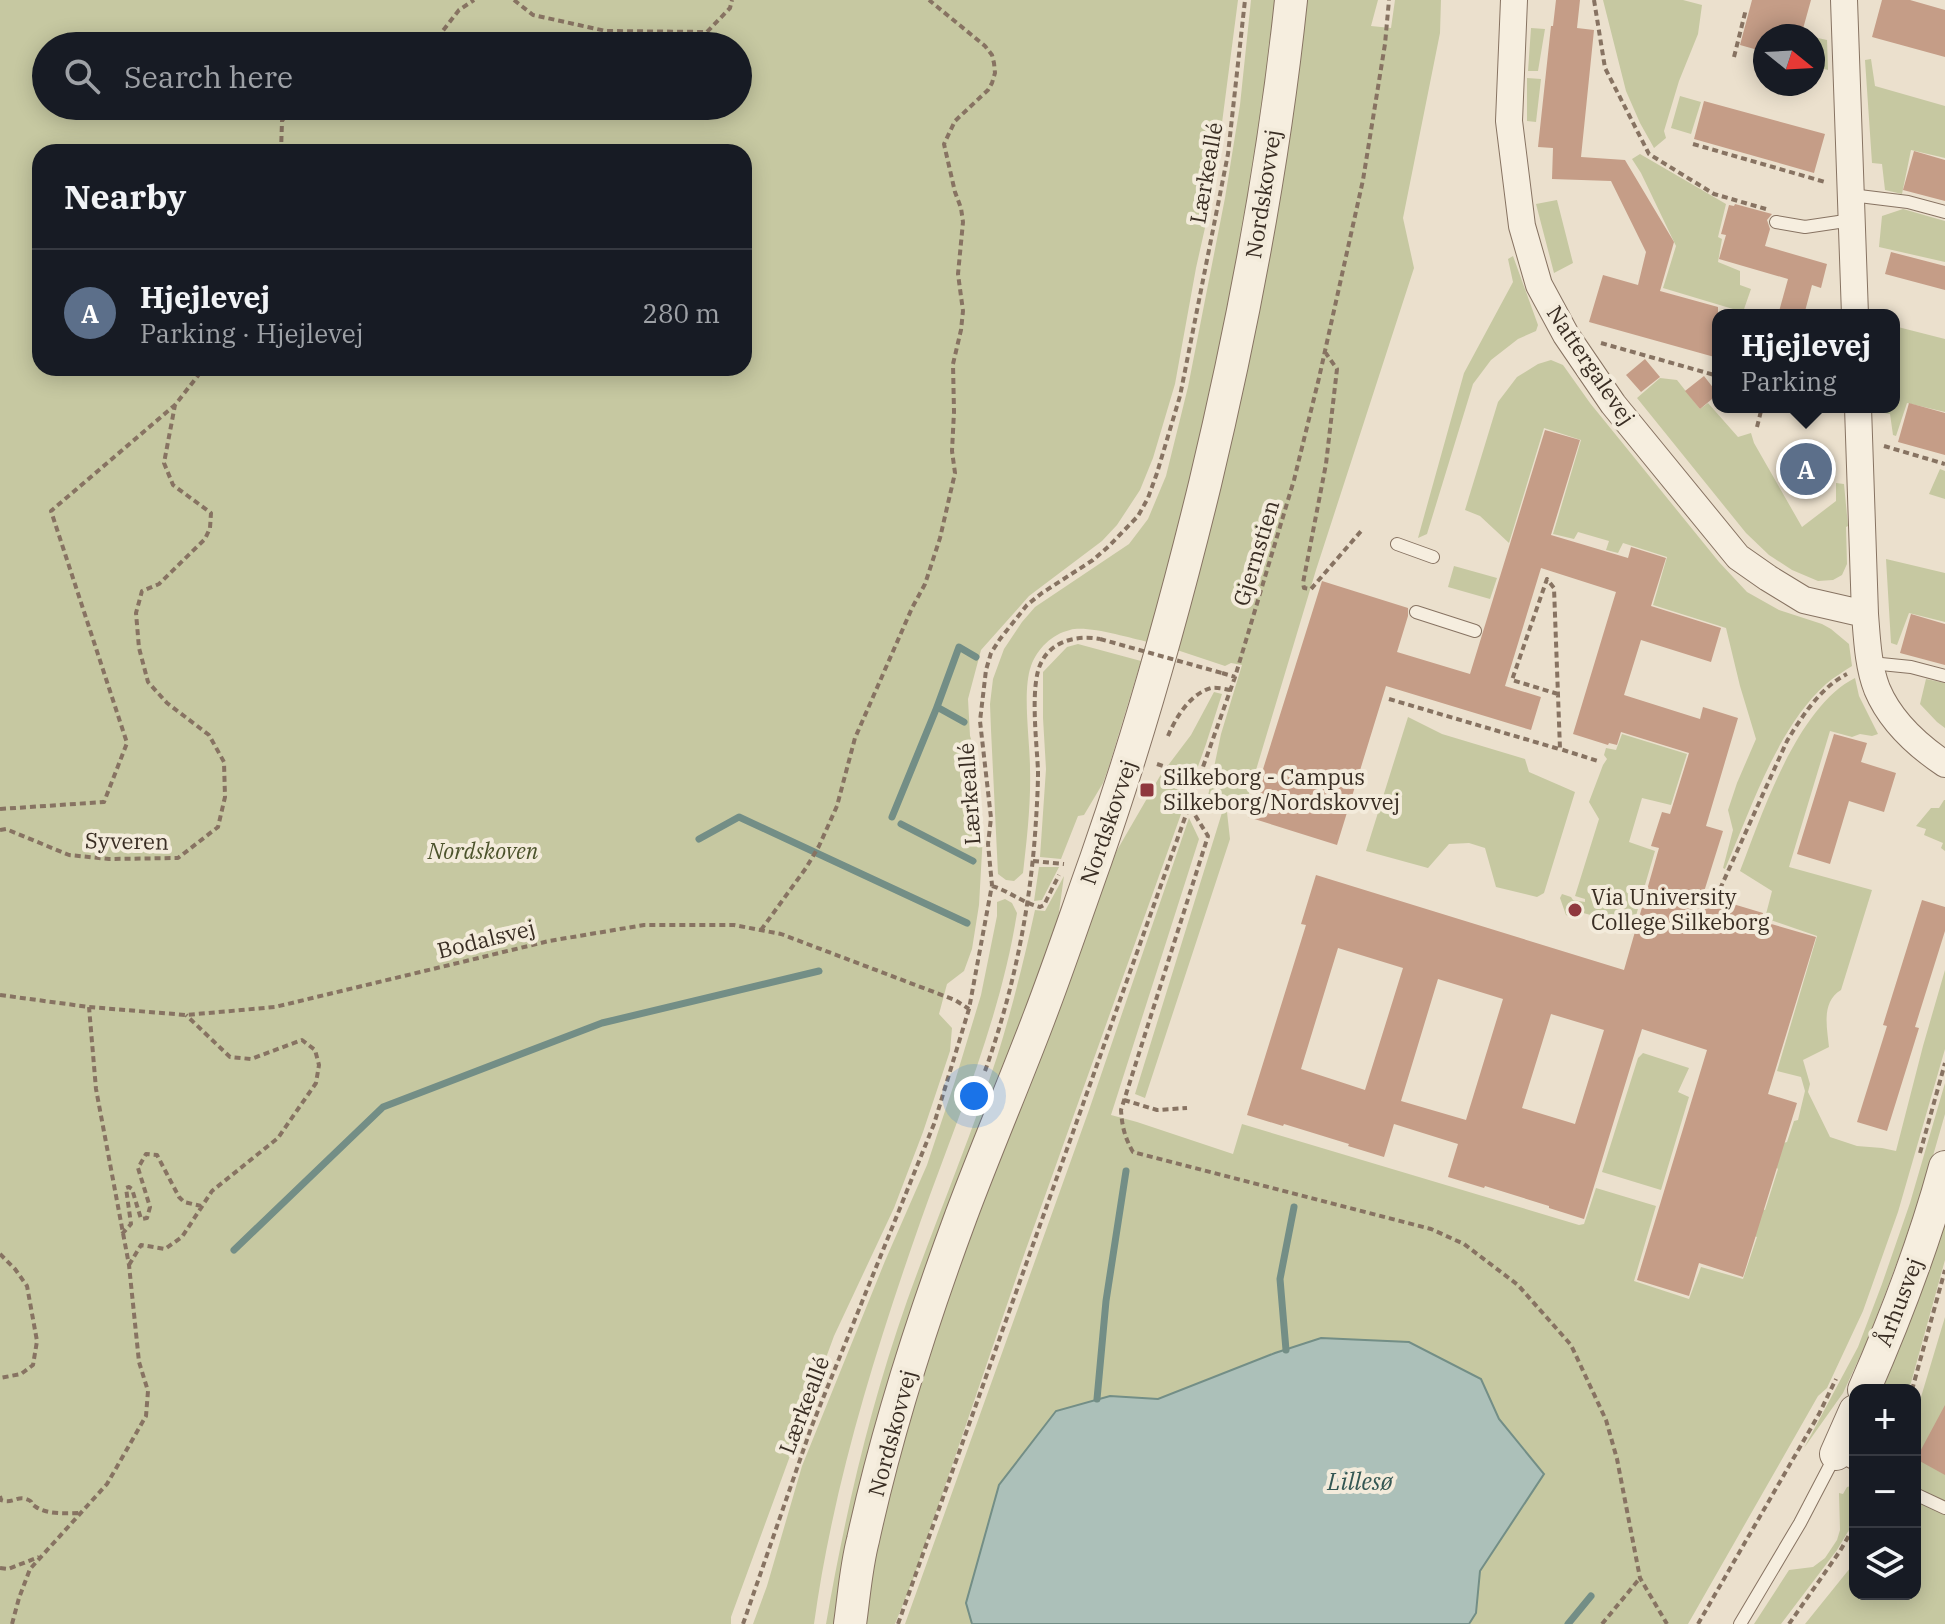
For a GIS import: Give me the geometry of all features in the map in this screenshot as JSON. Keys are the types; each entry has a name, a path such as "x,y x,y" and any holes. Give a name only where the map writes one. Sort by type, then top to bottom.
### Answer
{"street":[{"name":"Nordskovvej","path":"850,1624 862,1543 913,1356 957,1228 1041,1014 1101,844 1142,720 1182,577 1223,409 1248,286 1269,164 1291,0"},
{"name":"Nattergalevej","path":"1514,0 1509,121 1522,226 1539,285 1566,335 1613,404 1738,557 1804,600 1865,614"},
{"path":"1844,0 1855,309"},
{"path":"1858,413 1864,667 1888,708 1922,748 1945,764"},
{"name":"Århusvej","path":"1851,1382 1896,1315 1932,1212 1932,1161"}],"lane":[{"path":"1776,222 1805,227 1851,201 1908,202 1945,212"},
{"path":"1397,544 1433,557"},
{"path":"1416,612 1475,631"},
{"path":"1864,667 1911,667 1945,676"},
{"path":"1740,1624 1800,1523 1846,1459"},
{"path":"1921,1497 1945,1508"}],"path":[{"path":"442,32 459,10 474,0"},
{"path":"514,0 533,15 606,31 693,32 707,32 730,8 732,0"},
{"path":"761,930 806,868 837,806 855,738 933,561 955,473 952,451 953,364 963,311 958,274 963,222 944,144 955,121 988,90 995,73 992,55 985,46 929,0"},
{"name":"Lærkeallé","path":"743,1624 811,1428 934,1124 969,1009 992,885 988,844 991,818 980,721 991,653 1027,605 1109,546 1138,516 1148,498 1180,396 1228,154 1245,0"},
{"name":"Gjernstien","path":"898,1624 1235,677 1294,480 1325,352 1363,180 1389,0"},
{"path":"1594,0 1605,68 1649,154 1714,194 1778,212 1776,222"},
{"path":"1734,57 1746,9"},
{"path":"281,144 283,120"},
{"path":"1693,144 1851,201"},
{"path":"1614,347 1712,374"},
{"path":"1325,352 1337,369 1326,464 1304,588 1311,589 1362,530"},
{"path":"0,809 104,802 127,743 51,511 175,405 198,376"},
{"name":"Syveren","path":"0,830 6,829 69,855 109,859 178,858 218,827 225,797 224,762 209,735 167,703 148,682 139,648 136,613 142,591 159,584 205,539 210,528 211,513 173,485 164,463 175,405"},
{"path":"1757,427 1760,413"},
{"path":"1859,439 1945,464"},
{"path":"1558,694 1512,680 1547,579 1554,588 1558,694 1560,749"},
{"path":"1027,903 1033,861 1038,773 1036,690 1040,667 1046,656 1059,644 1076,638 1100,639 1235,677"},
{"path":"1720,889 1799,721 1837,679 1864,667"},
{"path":"1165,744 1173,725 1196,695 1213,687 1230,690"},
{"path":"1389,699 1598,761"},
{"path":"1161,754 1157,764 1199,778"},
{"path":"1190,807 1208,836 1121,1110 1122,1130 1133,1152 1431,1229 1464,1244 1518,1285 1571,1345 1606,1420 1617,1459 1640,1578 1667,1624"},
{"path":"992,885 1015,894 1027,903 1040,907 1044,905 1065,864 1033,861"},
{"name":"Bodalsvej","path":"0,995 89,1007 186,1015 275,1007 549,941 644,925 734,925 781,934 955,1000 969,1009"},
{"path":"12,1624 30,1569 107,1484 146,1416 148,1391 139,1362 129,1265 96,1089 89,1007"},
{"path":"129,1265 141,1245 165,1249 182,1237 212,1191 278,1138 316,1083 319,1065 315,1050 302,1040 251,1059 230,1057 186,1015"},
{"path":"1932,1161 1945,1063"},
{"path":"1124,1100 1157,1110 1187,1108"},
{"path":"122,1234 131,1224 126,1188 132,1189 141,1219 147,1218 150,1207 138,1168 146,1154 157,1155 184,1202 201,1206"},
{"path":"0,1254 27,1286 37,1341 33,1365 21,1374 0,1378"},
{"path":"1914,1384 1945,1270"},
{"path":"1698,1624 1819,1414 1851,1382"},
{"path":"0,1496 1,1500 8,1502 23,1498 36,1507 58,1514 81,1513"},
{"path":"1789,1624 1853,1528"},
{"path":"0,1568 8,1569 42,1557"},
{"path":"1602,1624 1640,1578"}],"green space":[{"name":"Nordskoven","path":"0,0 1238,0 1213,192 1175,384 1153,458 1140,490 1117,525 1102,541 1029,596 981,650 968,699 983,834 979,905 972,949 964,971 947,984 939,1014 952,1028 950,1051 894,1208 834,1336 731,1624 0,1624"},
{"path":"1251,0 1275,0 1247,207 1206,414 1148,642 1077,629 1057,635 1037,654 1028,676 1027,689 1030,795 1023,873 1014,881 1006,880 998,874 990,704 993,679 1004,649 1035,607 1129,544 1148,519 1166,476 1188,387 1225,198 1240,105"},
{"path":"1306,0 1378,0 1371,26 1391,28 1395,0 1441,0 1440,33 1403,218 1414,268 1316,570 1244,810 1226,803 1230,839 1145,1098 1135,1094 1225,803 1208,796 1221,734 1242,665 1231,663 1225,666 1177,650"},
{"path":"1603,0 1683,0 1702,5 1698,34 1664,131 1666,138 1654,148 1626,91"},
{"path":"1531,28 1545,29 1538,71 1528,71"},
{"path":"1825,40 1827,40 1828,70 1825,69"},
{"path":"1871,59 1875,86 1945,106 1945,158 1911,150 1902,194 1885,190 1882,164 1872,163 1865,60"},
{"path":"1527,78 1541,79 1536,122 1527,121"},
{"path":"1680,96 1701,102 1691,134 1671,128"},
{"path":"1640,154 1726,204 1718,237 1722,239 1718,262 1740,271 1740,285 1751,289 1744,309 1733,309 1663,288 1676,246 1632,159"},
{"path":"1557,200 1573,263 1554,273 1536,204"},
{"path":"1903,209 1945,221 1945,262 1879,247 1882,216"},
{"path":"1513,256 1538,325 1536,331 1518,339 1491,360 1473,384 1427,534 1418,538 1464,373 1513,282 1508,259"},
{"path":"1900,328 1945,339 1945,412 1907,403 1896,436 1893,435 1890,414 1884,413 1900,413"},
{"path":"1551,360 1563,365 1590,403 1747,592 1779,610 1822,624 1849,644 1852,666 1826,684 1793,723 1767,770 1725,869 1733,830 1728,810 1756,739 1726,628 1653,605 1667,557 1623,543 1618,553 1606,550 1609,541 1578,532 1574,539 1553,534 1581,440 1544,428 1509,543 1480,516 1465,510 1498,402 1517,377"},
{"path":"1660,378 1677,380 1700,409 1708,403 1712,413 1717,413 1738,437 1751,433 1802,527 1836,501 1836,483 1844,484 1848,526 1847,564 1842,575 1833,580 1818,581 1792,570 1769,555 1746,533 1637,398"},
{"path":"1940,469 1945,471 1945,499 1929,494"},
{"path":"1886,559 1945,573 1945,622 1909,613 1897,645 1891,643"},
{"path":"1454,566 1497,578 1490,599 1448,587"},
{"path":"1078,644 1141,661 1103,783 1084,815 1078,816 1061,859 1040,857 1046,769 1043,672 1067,647"},
{"path":"1855,678 1859,696 1878,734 1852,737 1830,731 1789,867 1872,890 1841,990 1830,1001 1828,1008 1829,1047 1803,1060 1810,1084 1808,1092 1830,1137 1857,1146 1896,1151 1945,970 1945,1049 1898,1212 1863,1311 1827,1388 1818,1396 1688,1624 1469,1624 1476,1613 1479,1571 1544,1473 1499,1419 1481,1379 1321,1338 1158,1399 1110,1396 966,1602 972,1624 905,1624 1089,1110 1189,818 1199,839 1111,1115 1233,1154 1242,1124 1579,1225 1584,1224 1596,1188 1656,1206 1634,1281 1689,1299 1701,1267 1743,1279 1757,1237 1713,1224 1722,1198 1765,1210 1778,1169 1775,1166 1794,1121 1798,1120 1805,1091 1801,1077 1777,1071 1817,936 1765,918 1772,891 1740,871 1771,793 1799,737 1834,692"},
{"path":"1926,679 1945,683 1945,728 1920,704"},
{"path":"1214,692 1222,694 1206,744 1025,1252 914,1577 895,1624 864,1624 876,1551 904,1439 939,1321 1008,1135 1116,852 1160,776 1191,735"},
{"path":"1408,717 1442,734 1525,759 1529,772 1575,792 1544,893 1537,897 1496,887 1485,848 1469,843 1449,844 1428,868 1366,851"},
{"path":"1622,734 1687,754 1671,805 1642,798 1629,842 1655,851 1635,919 1632,918 1627,925 1576,911 1573,918 1566,915 1560,898 1562,894 1585,902 1585,899 1575,896 1599,819 1589,802 1607,759 1604,755 1606,748 1616,750"},
{"path":"1944,800 1945,851 1941,848 1943,843 1924,835 1926,829 1916,826 1931,808 1939,808"},
{"path":"1039,867 1059,867 1042,900 1034,901"},
{"path":"1064,876 1057,926 838,1599 834,1624 826,1624 841,1542 881,1380 997,1057 1035,910 1045,911"},
{"path":"1005,899 1012,903 1017,913 1000,992 976,1069 921,1220 857,1419 832,1521 814,1624 753,1624 802,1466 927,1165 981,995 997,902"},
{"path":"1643,1053 1689,1068 1678,1092 1689,1097 1661,1190 1602,1172 1638,1058"},
{"path":"1945,1083 1945,1114 1920,1201 1869,1337 1843,1393 1804,1448 1858,1347 1910,1203"},
{"path":"1945,1214 1945,1260 1911,1384 1885,1384"},
{"path":"1945,1317 1945,1624 1805,1624 1849,1569 1849,1600 1921,1600 1921,1397"},
{"path":"1847,1487 1849,1530 1837,1550 1781,1624 1754,1624 1789,1570 1813,1567 1825,1558 1837,1540 1840,1530 1839,1493 1843,1494"}],"water":[{"name":"Lillesø","path":"1321,1338 1409,1342 1481,1379 1499,1419 1544,1474 1480,1571 1476,1613 1469,1624 972,1624 966,1603 999,1485 1056,1411 1110,1396 1158,1399"}],"building":[{"path":"1556,0 1580,0 1577,28 1594,30 1581,157 1625,160 1674,242 1660,291 1718,307 1712,309 1712,356 1589,322 1603,275 1638,285 1646,252 1611,181 1552,179 1553,148 1538,147"},
{"path":"1752,0 1811,0 1804,24 1753,24 1753,49 1740,45"},
{"path":"1882,0 1910,0 1945,10 1945,57 1872,37"},
{"path":"1704,101 1825,134 1814,173 1694,139"},
{"path":"1914,151 1945,160 1945,201 1903,190"},
{"path":"1729,205 1772,214 1767,220 1770,229 1765,246 1827,264 1821,288 1812,285 1806,309 1780,309 1788,279 1719,259 1726,235 1721,234"},
{"path":"1891,252 1945,266 1945,290 1885,274"},
{"path":"1645,359 1660,377 1641,392 1626,375"},
{"path":"1704,376 1712,386 1712,399 1700,409 1685,391"},
{"path":"1909,403 1945,413 1945,455 1898,442"},
{"path":"1545,430 1580,440 1551,535 1628,558 1631,547 1666,558 1651,606 1721,628 1711,662 1641,640 1624,695 1700,719 1703,707 1738,718 1706,826 1723,831 1703,895 1763,913 1761,921 1816,937 1768,1094 1797,1103 1743,1277 1699,1263 1689,1296 1637,1280 1707,1050 1642,1029 1584,1219 1448,1177 1458,1144 1394,1124 1384,1157 1247,1115 1306,925 1301,924 1316,875 1624,970 1659,848 1651,846 1662,812 1670,814 1689,753 1621,732 1617,745 1573,734 1616,592 1541,568 1505,686 1541,697 1531,730 1386,686 1337,845 1248,817 1322,581 1408,608 1397,652 1470,674","holes":["1338,948 1403,968 1365,1090 1301,1069","1438,979 1503,999 1466,1120 1401,1101","1551,1014 1604,1030 1575,1124 1522,1108"]},
{"path":"1911,614 1945,624 1945,665 1900,653"},
{"path":"1834,734 1867,743 1861,762 1896,773 1884,812 1849,801 1830,864 1797,854"},
{"path":"1922,900 1945,907 1945,931 1887,1131 1857,1122"},
{"path":"1945,1405 1945,1475 1921,1462 1921,1450"}],"waterway":[{"path":"892,817 959,647 976,657"},
{"path":"937,707 964,722"},
{"path":"699,839 739,817 967,923"},
{"path":"901,824 973,861"},
{"path":"234,1250 383,1107 602,1023 819,971"},
{"path":"1097,1399 1106,1301 1126,1171"},
{"path":"1286,1350 1280,1279 1294,1207"},
{"path":"1568,1624 1591,1596"}],"place":[{"name":"Hjejlevej","path":"1806,469"},
{"name":"Silkeborg - Campus Silkeborg/Nordskovvej","path":"1147,790"},
{"name":"Via University College Silkeborg","path":"1575,910"}]}
